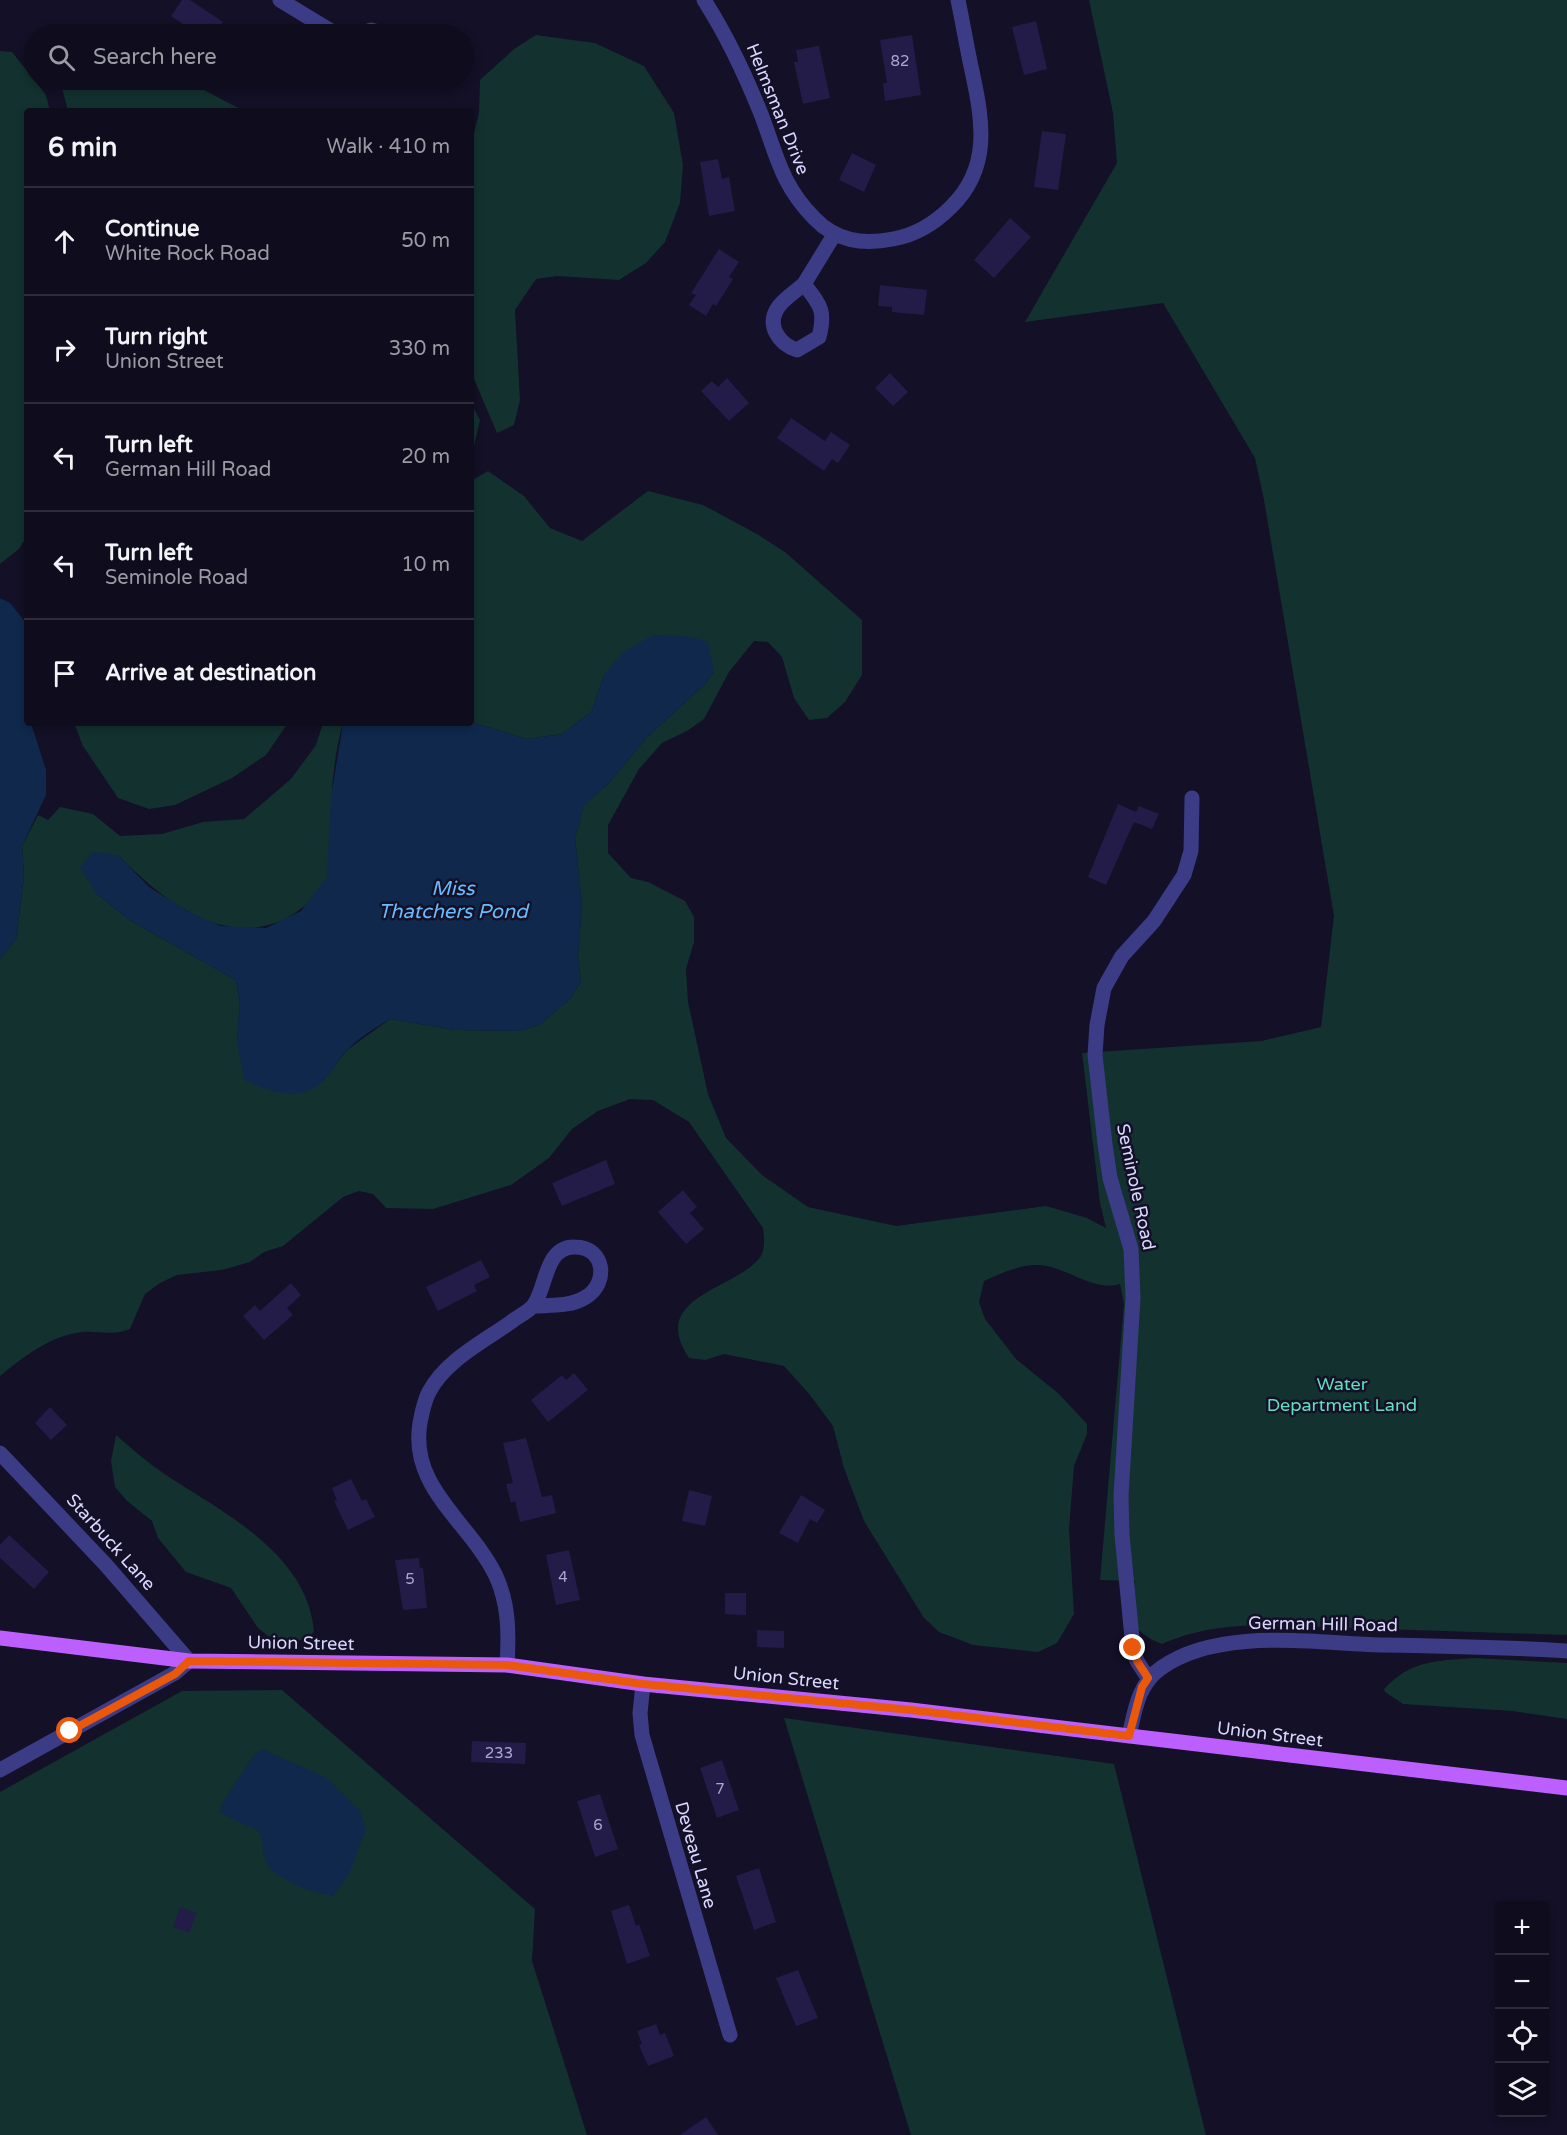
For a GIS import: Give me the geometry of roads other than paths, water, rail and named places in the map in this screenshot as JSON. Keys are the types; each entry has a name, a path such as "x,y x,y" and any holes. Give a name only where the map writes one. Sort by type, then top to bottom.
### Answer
{"main road":[{"name":"Union Street","path":"0,1638 189,1661 507,1665 643,1684 911,1710 1567,1788"}],"street":[{"path":"280,0 320,24"},
{"name":"Helmsman Drive","path":"704,0 728,39 746,76 782,174 797,200 820,225 834,235 875,243 919,232 935,222 954,204 974,177 983,141 982,123 958,0"},
{"path":"804,284 834,235"},
{"name":"Seminole Road","path":"1148,1678 1137,1661 1133,1648 1122,1535 1121,1496 1133,1298 1131,1249 1110,1178 1095,1055 1104,988 1122,956 1154,921 1184,875 1191,851 1192,798"},
{"path":"507,1665 510,1625 497,1578 486,1558 427,1477 420,1459 418,1438 428,1394 440,1375 533,1306 553,1259 563,1249 572,1246 584,1247 594,1253 600,1262 602,1276 597,1287 571,1304 533,1306"},
{"name":"Starbuck Lane","path":"0,1453 106,1565 189,1661"},
{"name":"German Hill Road","path":"1148,1678 1162,1667 1188,1654 1220,1645 1249,1641 1300,1640 1567,1651"},
{"path":"0,1770 175,1674 189,1661"},
{"path":"1129,1736 1142,1687 1148,1678"},
{"name":"Deveau Lane","path":"643,1684 642,1735 730,2035"}],"water":[{"path":"0,598 10,603 24,620 24,726 32,726 46,770 46,795 22,846 24,876 16,939 0,959"},
{"name":"Miss Thatchers Pond","path":"654,635 685,636 708,642 714,672 705,684 647,737 609,783 584,806 575,838 582,906 578,957 581,981 570,999 539,1025 520,1031 455,1030 390,1019 350,1047 325,1079 313,1089 294,1094 264,1088 244,1080 237,1040 240,1003 236,980 131,921 96,893 80,867 93,852 118,855 149,887 189,912 221,926 266,928 301,911 327,877 331,797 343,726 474,726 474,723 527,739 562,734 592,711 604,675 623,652"},
{"path":"262,1749 327,1778 360,1811 366,1829 348,1876 333,1896 294,1884 275,1873 265,1859 259,1831 220,1813 221,1805 254,1755"}],"park label":[{"name":"Water Department Land","path":"1342,1394"}]}
